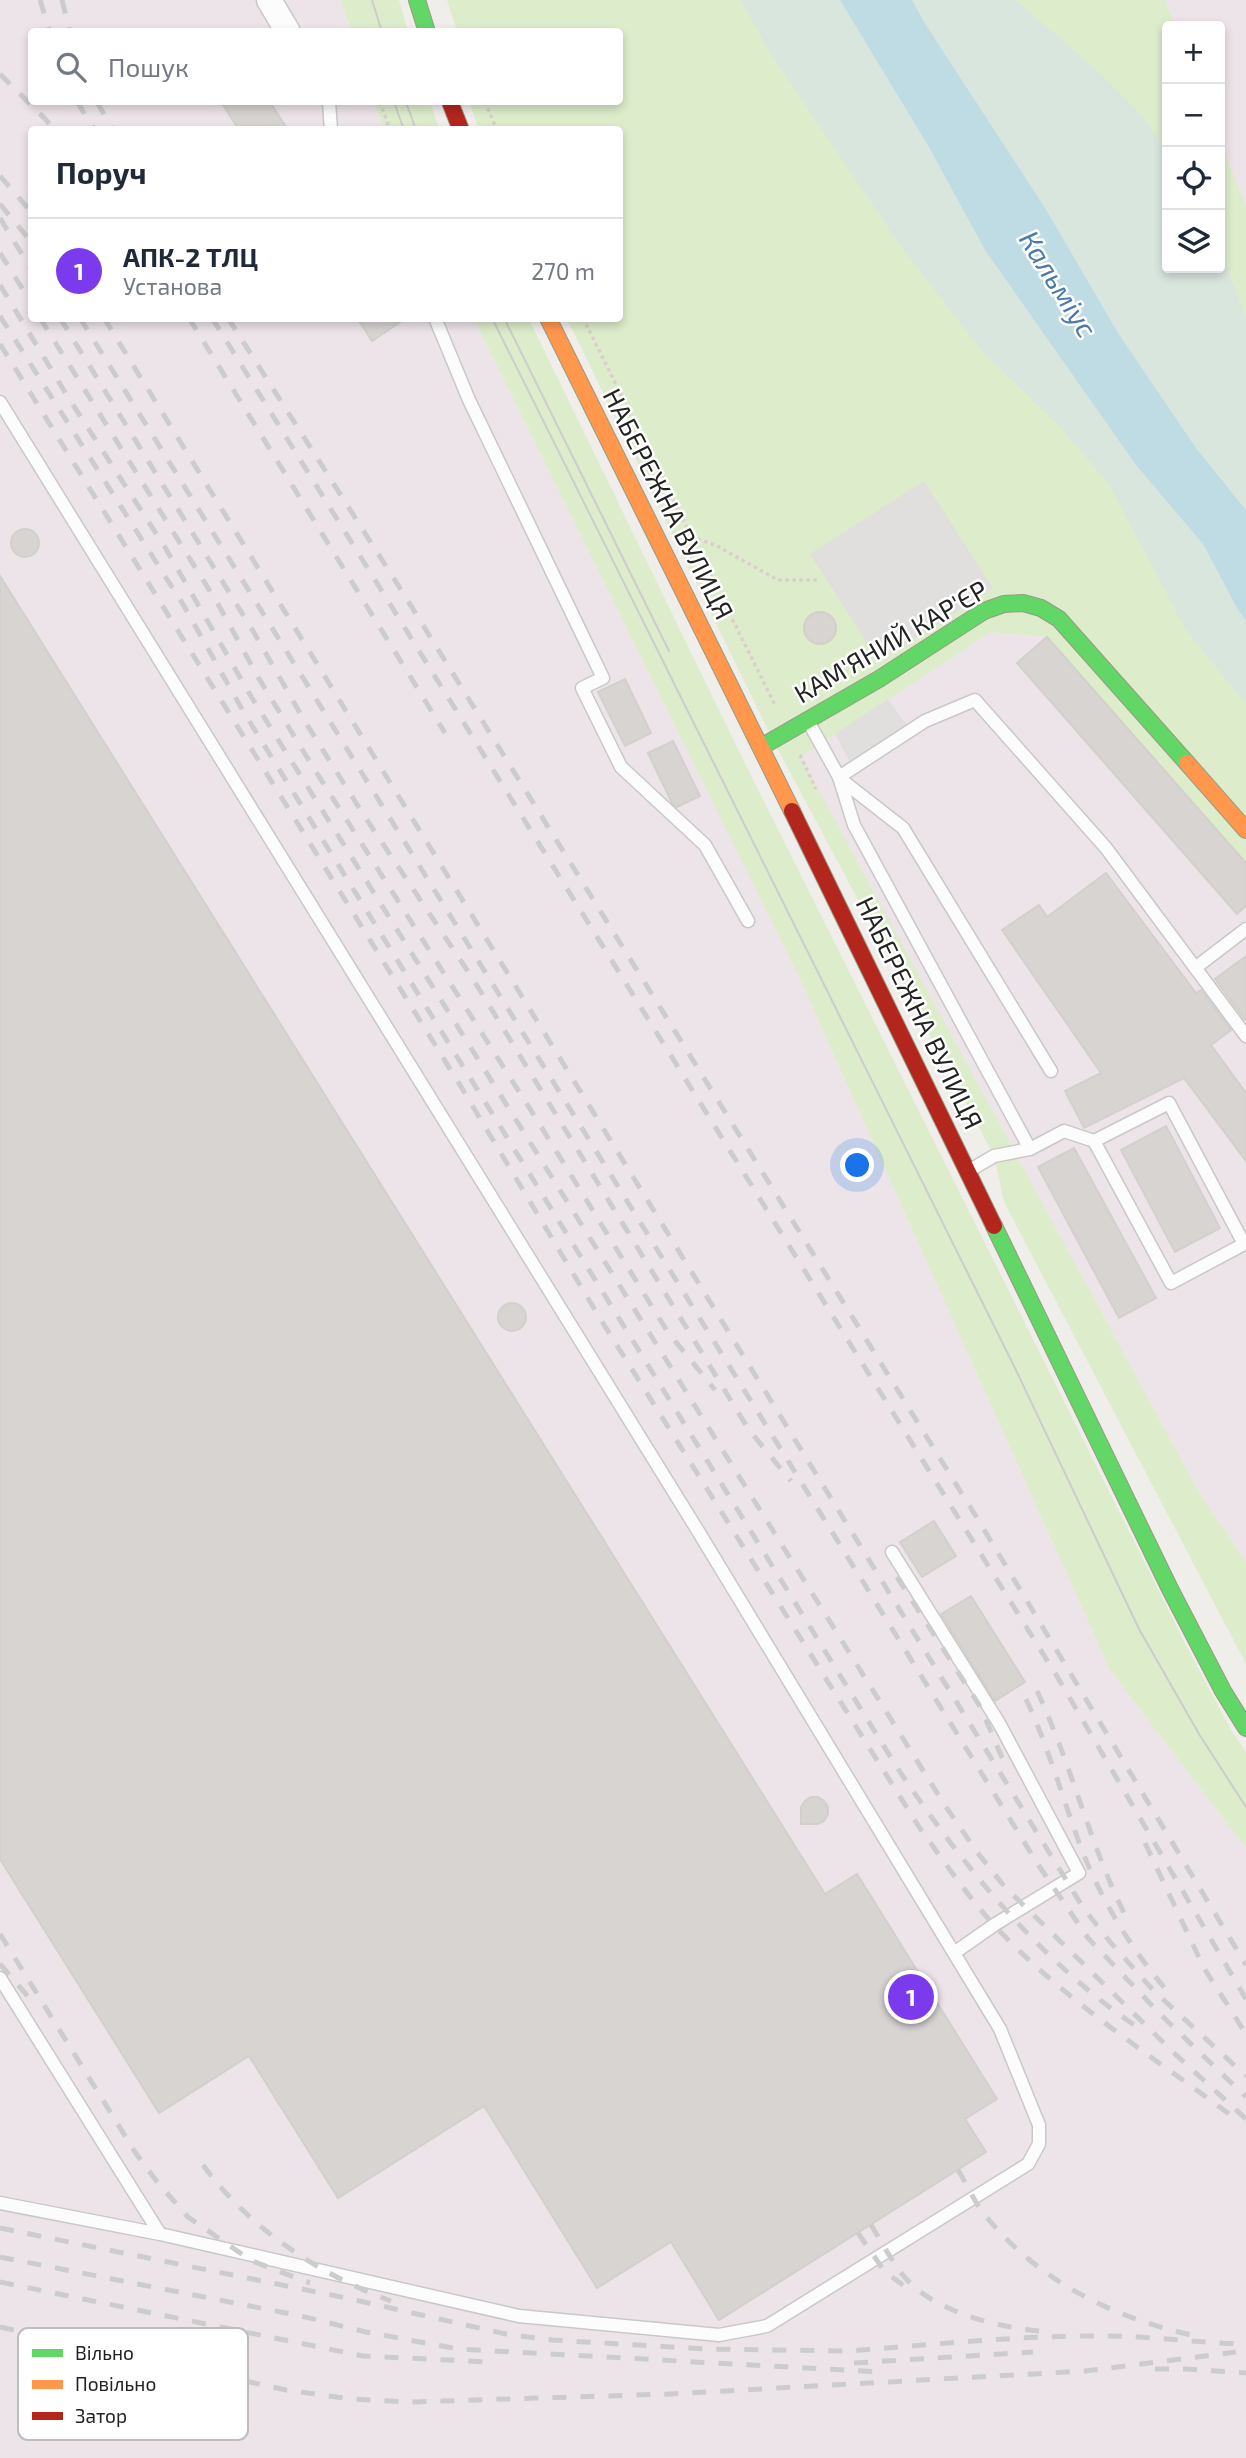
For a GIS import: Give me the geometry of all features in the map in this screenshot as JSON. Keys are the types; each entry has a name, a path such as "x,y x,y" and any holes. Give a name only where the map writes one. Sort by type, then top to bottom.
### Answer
{"main road":[{"path":"416,0 425,28"},
{"path":"451,105 459,126"},
{"name":"НАБЕРЕЖНА ВУЛИЦЯ","path":"550,322 969,1170 1170,1589 1223,1691 1246,1728"},
{"name":"КАМ'ЯНИЙ КАР'ЄР","path":"761,747 879,679 984,611 1015,601 1031,603 1046,609 1059,619 1246,830"}],"street":[{"path":"269,0 286,28"}],"lane":[{"path":"329,105 331,126"},
{"path":"437,322 469,400 603,678 582,688 621,766 705,845 748,921"},
{"path":"0,402 698,1531 1000,2029 1039,2125 1039,2144 1028,2164 767,2326 719,2335 519,2316 160,2234 0,2203"},
{"path":"839,777 925,722 975,700 1106,848 1246,1036"},
{"path":"807,719 839,777 855,825 1030,1149"},
{"path":"839,777 902,828 1051,1071"},
{"path":"1195,968 1246,929"},
{"path":"969,1170 994,1156 1030,1149 1065,1131 1094,1141 1171,1283 1244,1244 1170,1103 1094,1141"},
{"path":"892,1552 999,1723 1079,1873 954,1953"},
{"path":"0,1978 160,2234"}],"path":[{"path":"381,105 389,126"},
{"path":"486,105 495,126"},
{"path":"585,322 788,731"},
{"path":"691,536 717,546 778,580 818,580"}],"shaded area":[{"path":"0,0 341,0 350,28 28,28 28,105 375,105 382,126 28,126 28,322 475,322 798,975 1110,1670 1246,1848 1246,2458 0,2458"},
{"path":"740,0 840,0 930,147 985,250 1136,465 1203,544 1246,621 1246,704 1185,629 1109,484 1060,427 982,351 902,248 774,59"},
{"path":"912,0 1016,0 1100,73 1141,114 1162,145 1162,273 1225,273 1225,262 1246,318 1246,510 1196,448 1118,333 1047,211"},
{"path":"1165,0 1246,0 1246,207 1225,153 1225,21 1173,21"},
{"path":"924,481 993,588 879,661 810,554"},
{"path":"991,632 1047,637 1246,863 1246,1562 1200,1494 800,756"},
{"path":"888,699 911,731 853,768 835,734"}],"green space":[{"path":"341,0 399,0 407,28 350,28"},
{"path":"447,0 840,0 930,147 985,250 1203,544 1246,621 1246,863 1047,637 991,632 801,757 1200,1494 1246,1562 1246,1664 1004,1202 994,1156 773,740 568,322 623,322 623,126 478,126 470,105 623,105 623,28 456,28"},
{"path":"912,0 1165,0 1173,21 1162,21 1162,273 1225,273 1225,153 1246,207 1246,510 1196,448 1118,333 1047,211"},
{"path":"375,105 431,105 438,126 382,126"},
{"path":"475,322 530,322 752,778 1188,1649 1231,1730 1246,1752 1246,1848 1110,1670 798,975"}],"water":[{"name":"Кальміус","path":"840,0 912,0 1047,211 1118,333 1196,448 1246,510 1246,621 1203,544 1136,465 985,250 929,147"}],"building":[{"path":"223,105 272,105 285,126 236,126"},
{"path":"360,322 400,322 372,341"},
{"path":"25,529 35,533 39,543 35,553 25,557 15,553 11,543 15,533"},
{"path":"0,576 825,1894 857,1874 997,2099 965,2119 986,2152 719,2320 671,2242 597,2288 484,2106 338,2198 249,2056 159,2113 0,1859"},
{"path":"820,612 831,617 836,628 831,639 820,644 809,639 804,628 809,617"},
{"path":"1047,637 1246,863 1246,906 1237,914 1017,663"},
{"path":"625,679 651,733 625,746 598,692"},
{"path":"673,741 700,796 677,807 672,803 648,753"},
{"path":"1106,873 1196,993 1201,990 1231,1030 1211,1045 1246,1093 1246,1161 1184,1078 1084,1128 1065,1091 1101,1073 1002,930 1039,905 1047,917"},
{"path":"1246,956 1246,1019 1245,1020 1215,979"},
{"path":"1166,1126 1220,1228 1175,1252 1121,1150"},
{"path":"1074,1148 1156,1298 1119,1318 1038,1167"},
{"path":"512,1303 522,1307 526,1317 522,1327 512,1331 502,1327 498,1317 502,1307"},
{"path":"934,1521 956,1556 922,1577 900,1542"},
{"path":"971,1596 1025,1682 995,1701 941,1614"},
{"path":"811,1797 824,1801 828,1814 824,1821 818,1824 801,1824 801,1807"}],"tram line":[{"path":"372,0 381,28"},
{"path":"395,105 403,126"},
{"path":"407,105 415,126"},
{"path":"494,322 1014,1366 1139,1629 1199,1734 1246,1807"},
{"path":"506,322 669,651"}],"railway":[{"path":"40,0 49,28"},
{"path":"62,0 69,28"},
{"path":"0,74 28,102"},
{"path":"31,105 52,126"},
{"path":"79,105 92,126"},
{"path":"99,105 111,126"},
{"path":"0,176 28,208"},
{"path":"0,204 28,238"},
{"path":"0,218 28,264"},
{"path":"0,253 28,298"},
{"path":"0,285 166,549 252,698 944,1804 1004,1886 1174,2053 1246,2119"},
{"path":"0,316 184,606 243,711 898,1769 949,1841 1006,1910 1068,1972 1101,2001 1137,2027"},
{"path":"42,322 218,604 258,677 313,767 667,1331 715,1390"},
{"path":"62,322 253,631 304,720 473,979 749,1430 791,1481"},
{"path":"82,322 1039,1866 1088,1938 1161,2015 1246,2097"},
{"path":"106,322 1084,1909 1153,1990 1246,2076"},
{"path":"191,322 445,733"},
{"path":"214,322 1058,1678 1246,1999"},
{"path":"231,322 398,585 977,1518 1246,1965"},
{"path":"0,344 460,1085 601,1320 919,1827 973,1901 1019,1951 1076,2001 1229,2114"},
{"path":"897,1577 981,1708 1003,1760"},
{"path":"1037,1691 1060,1746 1100,1858 1124,1913"},
{"path":"1026,1699 1092,1875 1127,1937 1169,1993"},
{"path":"1145,1843 1204,1968 1246,2034"},
{"path":"0,1934 135,2152 188,2217 252,2261 310,2283"},
{"path":"0,1964 32,2001"},
{"path":"203,2165 221,2188 263,2229 312,2263 391,2301"},
{"path":"958,2170 989,2220 1009,2242 1056,2279 1135,2319 1192,2335"},
{"path":"871,2225 903,2275 915,2288 930,2298 985,2321 1040,2331"},
{"path":"0,2228 346,2298 506,2334 552,2340 706,2349 848,2351 1065,2336 1115,2336 1246,2344"},
{"path":"858,2233 885,2272 907,2288"},
{"path":"0,2257 458,2349 881,2372"},
{"path":"0,2282 226,2328"},
{"path":"0,2327 18,2331"},
{"path":"248,2333 363,2356 489,2362"},
{"path":"854,2363 1033,2352"},
{"path":"248,2382 351,2399 410,2402 670,2394 1085,2371 1236,2352"},
{"path":"1155,2369 1246,2373"}],"traffic: fast":[{"path":"417,0 426,28"},
{"path":"761,747 879,679 984,611 1004,604 1023,603 1041,608 1059,619 1187,763"},
{"path":"994,1226 1170,1589 1223,1691 1246,1728"}],"traffic: slow":[{"path":"550,322 792,811"},
{"path":"1187,763 1246,830"}],"traffic: jam":[{"path":"451,105 459,126"},
{"path":"792,811 994,1226"}],"place":[{"name":"АПК-2 ТЛЦ","path":"911,1997"}]}
